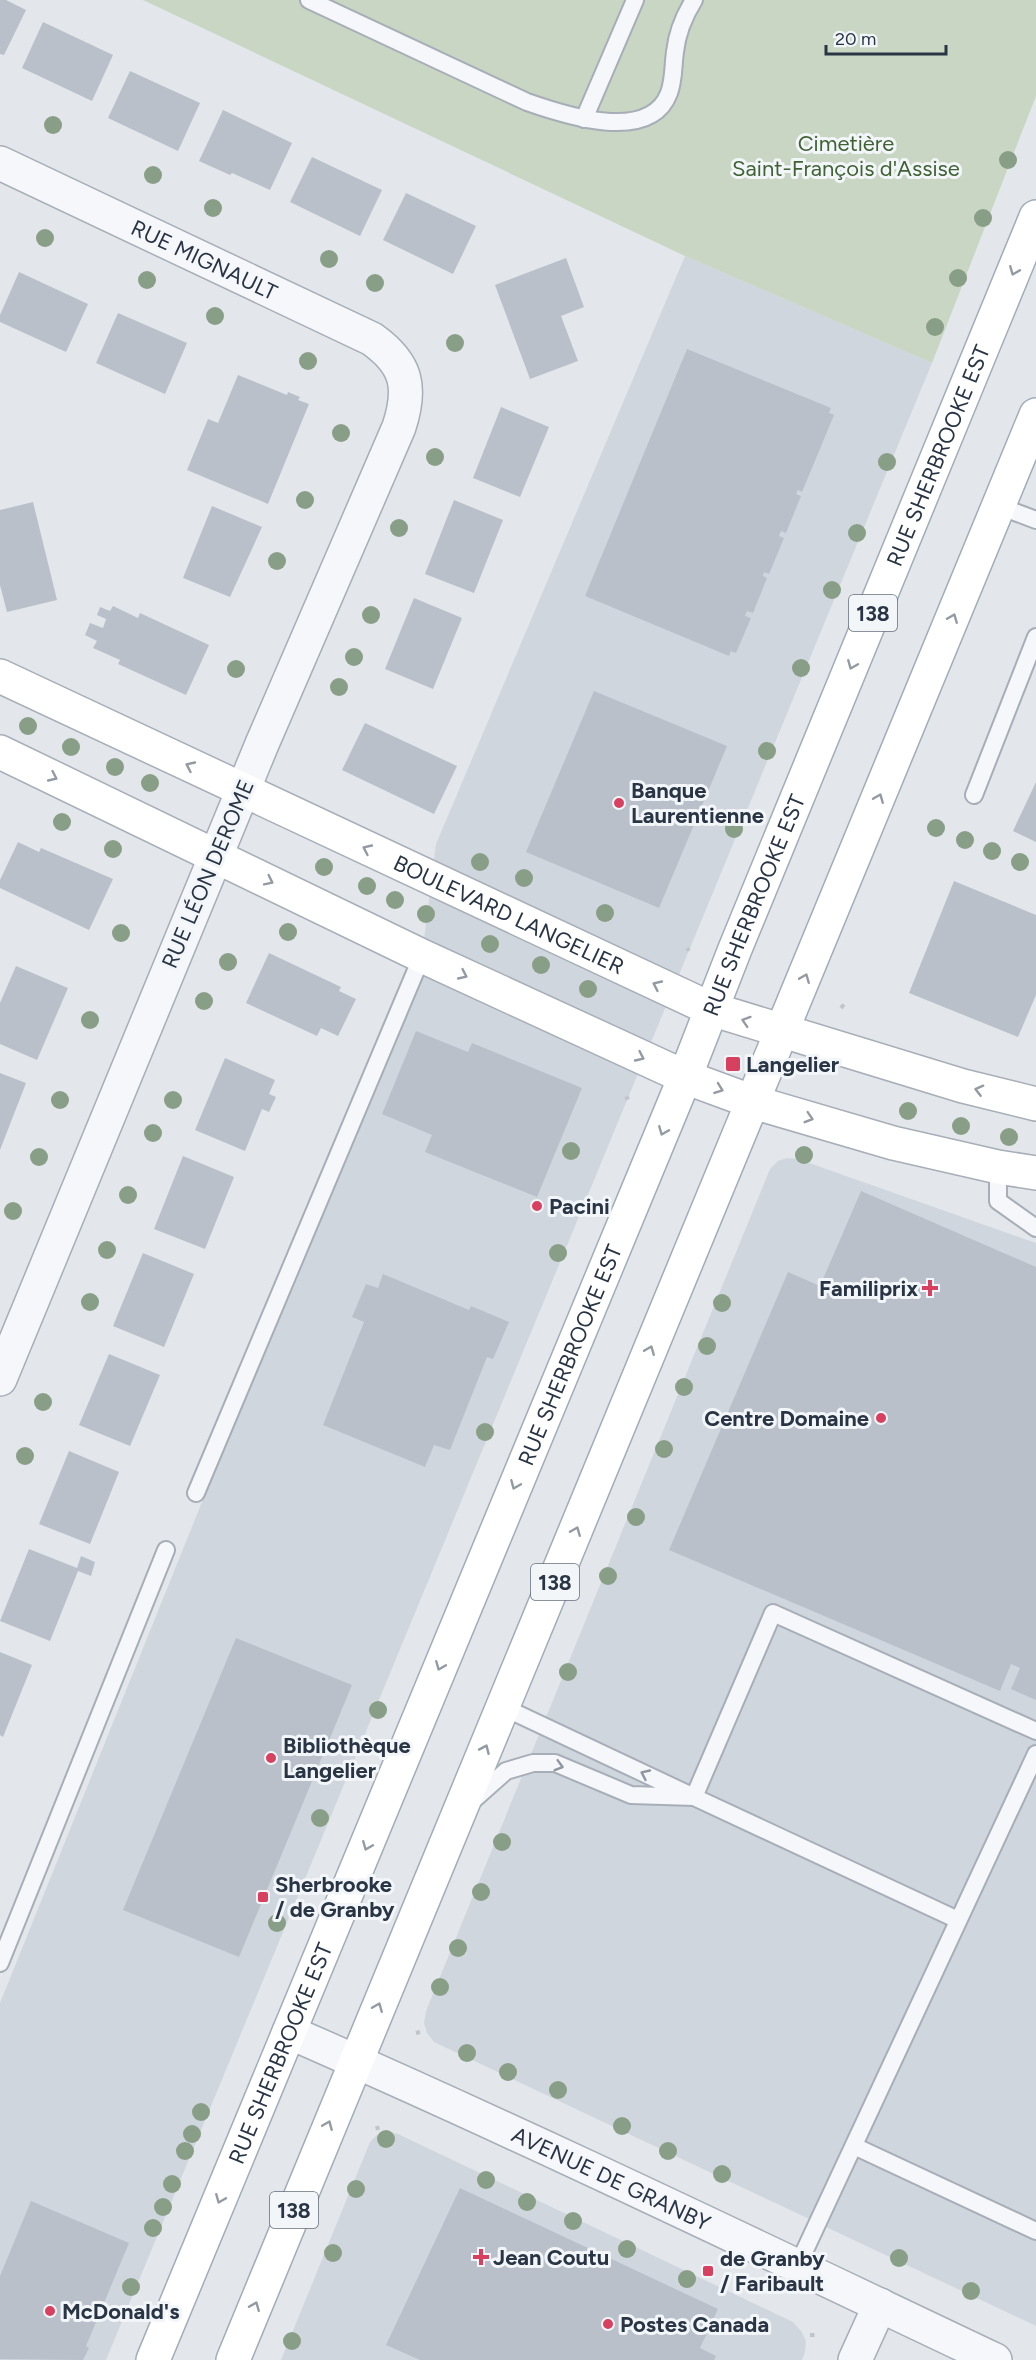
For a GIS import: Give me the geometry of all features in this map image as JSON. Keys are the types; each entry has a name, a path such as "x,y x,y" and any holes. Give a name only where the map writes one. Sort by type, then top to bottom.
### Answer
{"main road":[{"name":"RUE SHERBROOKE EST","path":"153,2360 685,1077 1036,217"},
{"name":"138","path":"233,2360 1036,415"},
{"name":"BOULEVARD LANGELIER","path":"0,676 711,1009 963,1086 1036,1104"},
{"path":"0,752 422,956 685,1077 753,1102 893,1143 998,1167 1036,1173"}],"street":[{"name":"RUE MIGNAULT","path":"0,163 362,333 389,351 402,368"},
{"name":"RUE LÉON DEROME","path":"0,1379 243,790 399,427 405,409 406,390 402,368"},
{"name":"AVENUE DE GRANBY","path":"289,2032 798,2265 995,2360"},
{"path":"855,2360 880,2305"}],"lane":[{"path":"309,0 527,102 584,119 616,122 645,119 660,110 670,93 678,32 694,0"},
{"path":"584,119 635,0"},
{"path":"999,506 1036,520"},
{"path":"974,795 1036,637"},
{"path":"196,1493 422,956"},
{"path":"998,1167 998,1201 1036,1228"},
{"path":"0,1963 166,1550"},
{"path":"694,1797 773,1613 1036,1731"},
{"path":"503,1707 958,1920"},
{"path":"798,2265 1036,1754"},
{"path":"456,1816 506,1771 533,1763 555,1763 631,1795 694,1797"},
{"path":"854,2146 1036,2231"}],"path":[{"path":"842,1008 846,1002"}],"shaded area":[{"path":"685,256 932,363 106,2360 0,2360 0,2003 422,956 436,844"},
{"name":"Centre Domaine","path":"787,1158 798,1159 1036,1243 1036,2326 434,2042 427,2033 424,2023 426,2011 770,1169 778,1161"},
{"path":"388,2132 398,2134 793,2322 806,2341 802,2360 281,2360 370,2142 378,2134"}],"green space":[{"name":"Cimetière Saint-François d'Assise","path":"143,0 1036,0 1036,96 932,363 685,256"}],"building":[{"path":"0,0 6,0 26,10 4,55 0,54"},
{"path":"43,22 113,55 92,101 22,68"},
{"path":"130,71 200,103 178,151 108,118"},
{"path":"223,110 292,143 270,190 199,161"},
{"path":"312,157 382,190 360,236 290,202"},
{"path":"406,193 476,226 453,274 383,240"},
{"path":"566,258 584,307 561,316 578,361 530,379 495,285"},
{"path":"19,272 88,304 66,352 0,322 0,315"},
{"path":"118,313 187,343 165,394 96,363"},
{"path":"687,349 831,408 829,413 834,415 802,492 798,490 796,494 801,496 786,533 781,531 779,536 784,538 769,574 764,572 763,576 767,578 753,613 747,611 745,616 751,618 736,653 731,651 729,656 585,596"},
{"path":"238,375 287,395 288,392 300,397 298,400 309,404 268,504 187,470 208,419 218,423"},
{"path":"501,407 549,427 520,497 473,478"},
{"path":"454,500 503,520 474,593 425,574"},
{"path":"33,502 57,600 7,612 0,585 0,510"},
{"path":"212,506 262,527 230,597 183,578"},
{"path":"414,598 462,618 433,689 385,669"},
{"path":"113,606 138,618 140,613 209,645 186,695 118,664 120,660 93,648 97,641 85,635 90,623 103,628 106,619 97,615 100,607 110,611"},
{"path":"594,691 727,746 659,908 526,852"},
{"path":"365,723 457,766 434,814 342,770"},
{"path":"1036,782 1036,842 1013,831"},
{"path":"18,842 39,852 41,848 113,879 89,930 0,888 0,880"},
{"path":"954,881 1036,915 1036,995 1018,1037 909,993"},
{"path":"269,953 341,987 339,991 356,999 338,1036 321,1028 317,1036 246,1003"},
{"path":"16,966 68,988 37,1060 0,1044 0,1003"},
{"path":"416,1031 468,1052 472,1043 582,1088 537,1197 425,1152 432,1135 382,1114"},
{"path":"225,1058 275,1080 269,1094 276,1097 269,1112 262,1109 245,1151 195,1130"},
{"path":"0,1073 26,1083 0,1150"},
{"path":"183,1156 234,1177 205,1249 154,1229"},
{"name":"Centre Domaine","path":"861,1191 1036,1267 1036,1700 1011,1689 1020,1668 1011,1664 1000,1691 669,1550 788,1272 820,1286"},
{"path":"143,1253 194,1274 164,1347 113,1326"},
{"path":"383,1274 469,1310 471,1306 509,1322 493,1359 487,1357 450,1450 434,1445 425,1467 323,1425 364,1322 352,1317 366,1284 378,1288"},
{"path":"109,1354 160,1375 130,1446 79,1425"},
{"path":"69,1451 119,1472 90,1544 39,1524"},
{"path":"29,1549 77,1568 81,1556 95,1562 91,1576 78,1571 50,1641 0,1621"},
{"path":"236,1638 352,1685 239,1957 123,1910"},
{"path":"0,1652 32,1665 3,1737 0,1735"},
{"path":"460,2188 718,2309 700,2348 716,2356 714,2360 420,2360 386,2345"},
{"name":"McDonald's","path":"31,2201 129,2243 86,2346 89,2348 83,2360 0,2359 0,2276"}],"place":[{"name":"Banque Laurentienne","path":"619,803"},
{"name":"Langelier","path":"733,1064"},
{"name":"Pacini","path":"537,1206"},
{"name":"Familiprix","path":"930,1288"},
{"name":"Centre Domaine","path":"881,1418"},
{"name":"Bibliothèque Langelier","path":"271,1758"},
{"name":"Sherbrooke / de Granby","path":"263,1897"},
{"name":"Jean Coutu","path":"481,2257"},
{"name":"de Granby / Faribault","path":"708,2271"},
{"name":"McDonald's","path":"50,2311"},
{"name":"Postes Canada","path":"608,2324"}]}
